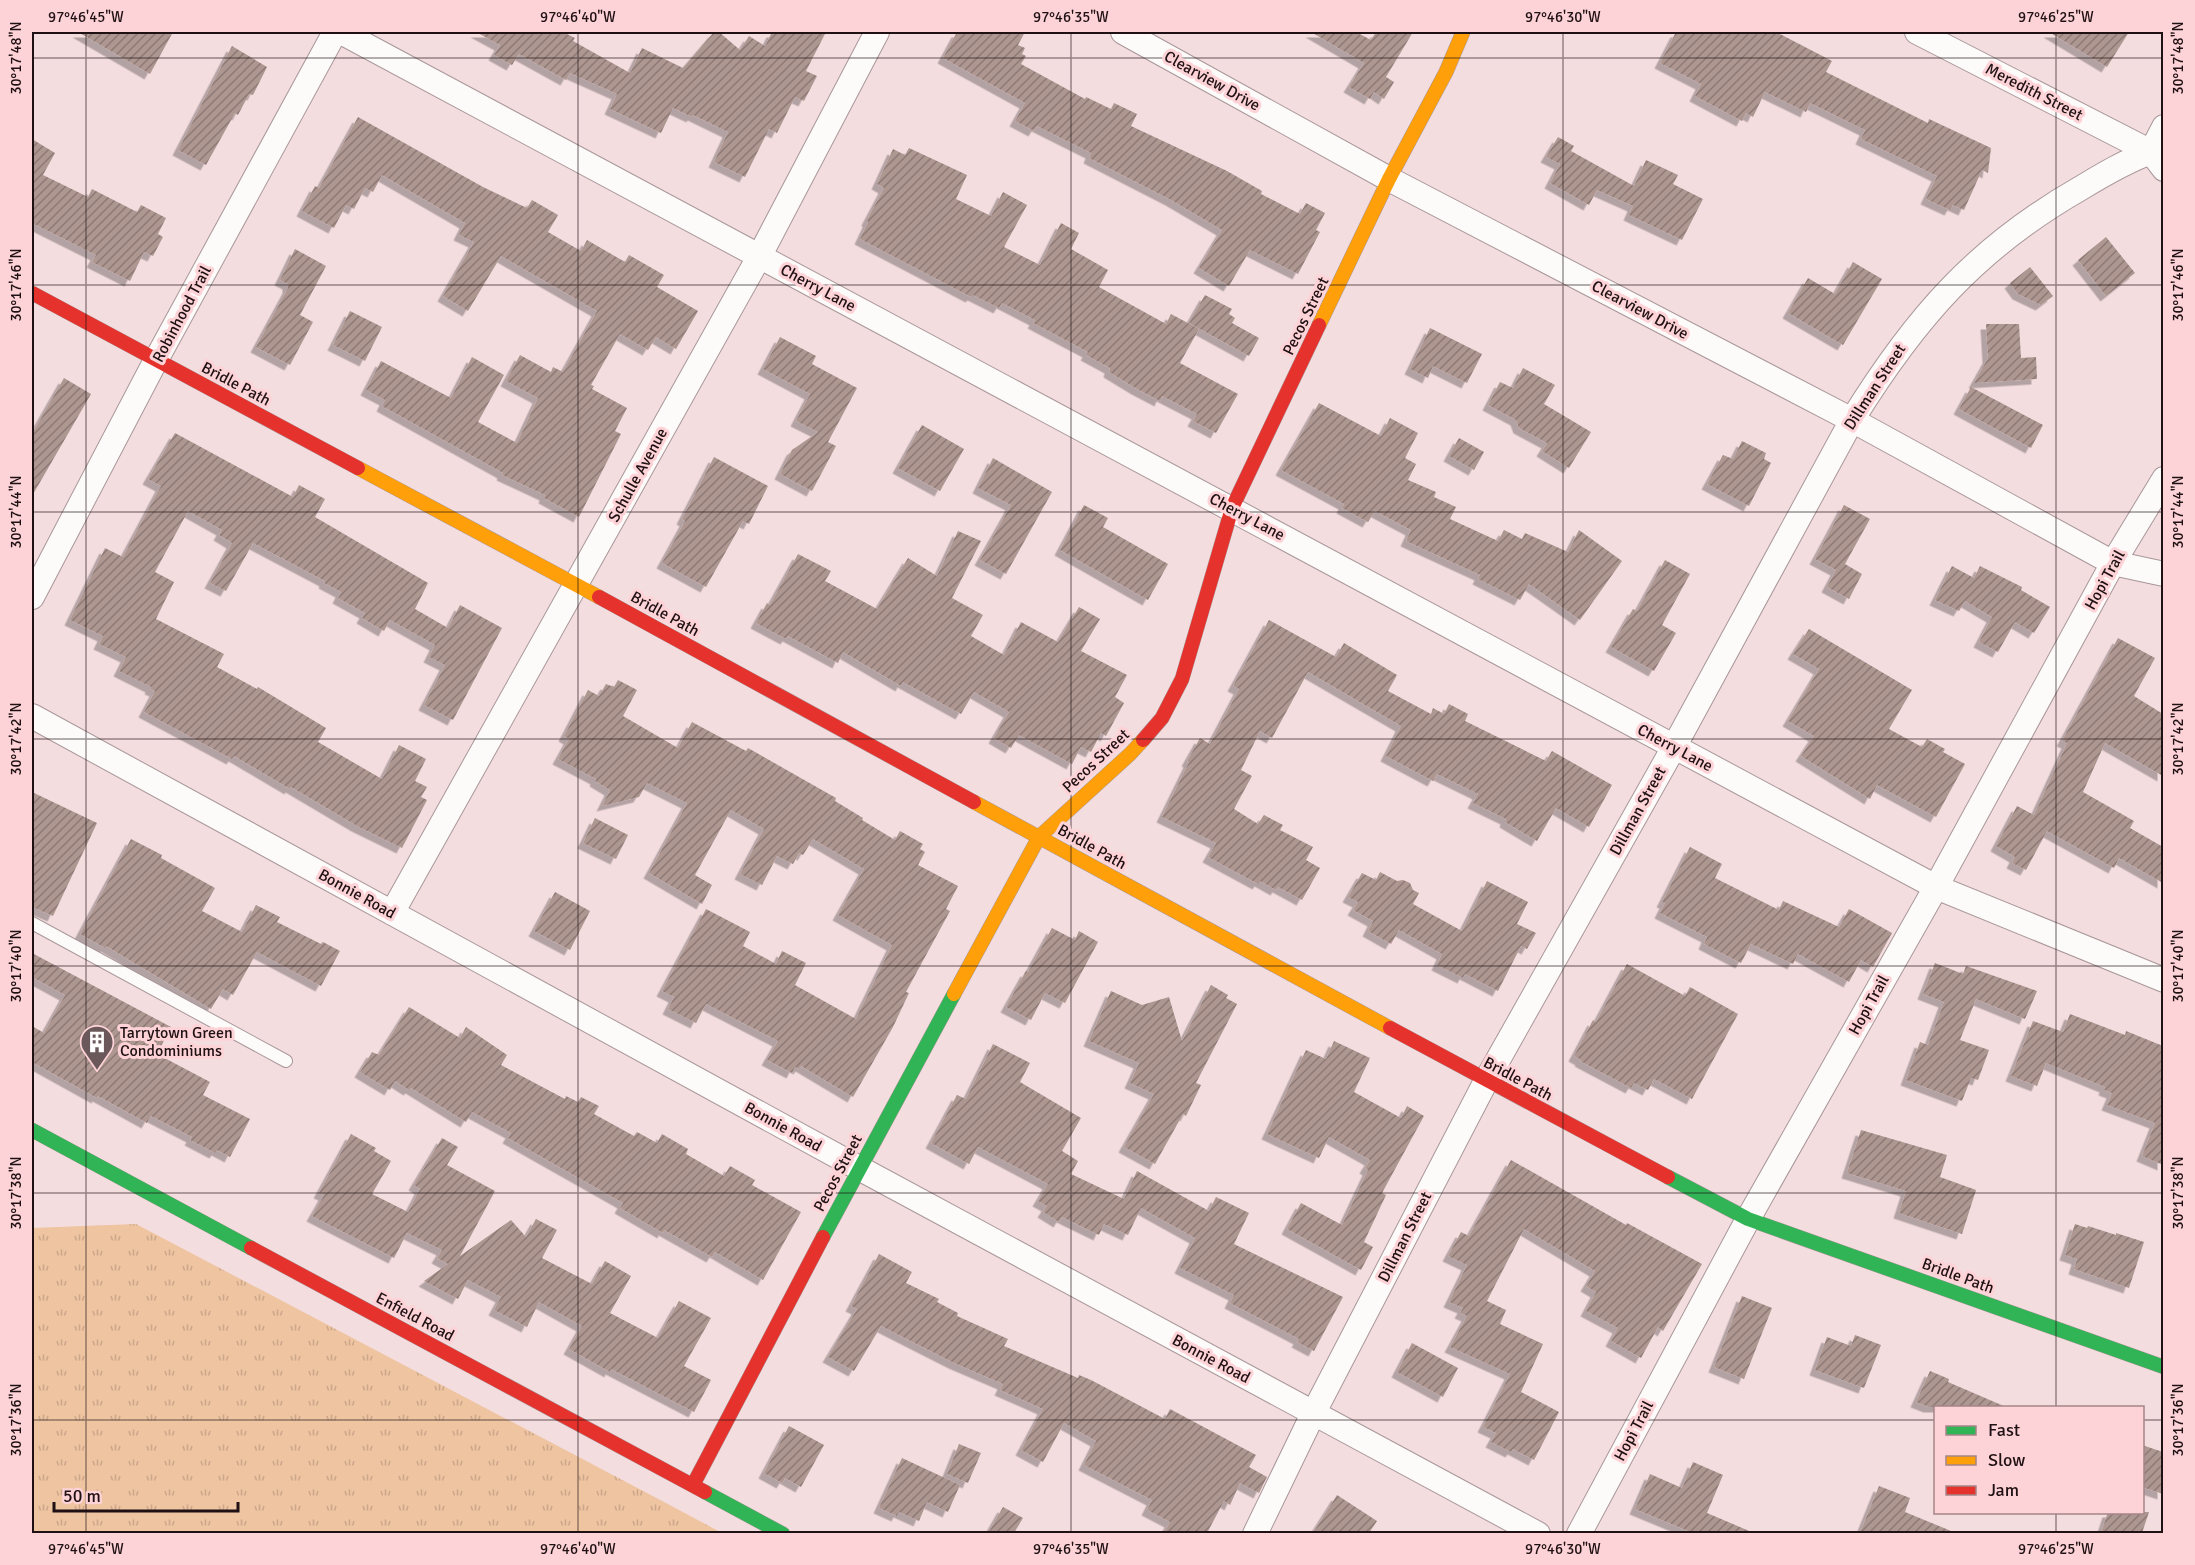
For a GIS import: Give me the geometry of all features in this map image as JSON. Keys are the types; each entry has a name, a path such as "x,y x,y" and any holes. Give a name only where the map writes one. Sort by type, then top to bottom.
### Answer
{"street":[{"name":"Robinhood Trail","path":"32,597 156,360 335,32"},
{"name":"Cherry Lane","path":"341,32 1936,887 2163,980"},
{"name":"Schulle Avenue","path":"392,913 759,257 877,32"},
{"name":"Clearview Drive","path":"1122,32 1389,179 1852,420 2114,563 2163,574"},
{"name":"Pecos Street","path":"693,1485 859,1168 1039,837 1130,754 1162,718 1182,679 1232,508 1389,179 1446,72 1463,32"},
{"name":"Meredith Street","path":"1917,32 2157,160"},
{"path":"2157,160 2163,127"},
{"name":"Dillman Street","path":"1255,1533 1313,1414 1486,1081 1674,747 1852,420 1883,370 1923,317 1958,279 1998,244 2046,208 2129,160 2157,160"},
{"name":"Bridle Path","path":"32,293 577,585 1486,1081 1748,1219 2163,1367"},
{"name":"Hopi Trail","path":"1579,1533 1748,1219 2163,479"},
{"name":"Bonnie Road","path":"32,716 859,1168 1538,1533"},
{"name":"Enfield Road","path":"32,1130 783,1533"}],"lane":[{"path":"32,923 286,1061"}],"green space":[{"path":"136,1224 722,1533 32,1533 32,1228"}],"building":[{"path":"78,32 173,32 150,74"},
{"path":"476,32 563,32 575,38 573,41 630,73 642,48 683,68 714,32 719,32 740,50 749,36 765,46 772,32 826,32 806,71 817,76 804,101 795,97 777,133 769,129 745,177 714,162 728,132 673,108 661,133 610,109 617,94 570,73 566,80 519,54 512,65 494,55 500,45"},
{"path":"957,32 1025,32 1018,45 1025,48 1022,54 1026,56 1021,64 1085,99 1086,97 1111,109 1114,103 1137,114 1131,126 1227,171 1262,191 1261,194 1300,214 1306,203 1325,213 1316,230 1320,232 1298,274 1250,250 1229,286 1199,268 1222,230 1171,200 1089,158 1091,153 1037,126 1034,131 1015,121 1025,103 943,58"},
{"path":"1311,32 1356,32 1371,40 1376,32 1413,32 1386,77 1394,82 1384,99 1374,92 1370,99 1349,87 1364,63"},
{"path":"1676,32 1776,32 1832,61 1826,72 1928,123 1929,119 1991,148 1988,173 1982,170 1964,210 1953,205 1950,210 1926,199 1937,176 1861,139 1865,130 1810,103 1806,112 1765,92 1753,117 1746,113 1742,121 1695,96 1701,84 1660,63"},
{"path":"2049,32 2129,32 2107,67"},
{"path":"232,46 267,67 253,95 249,94 238,115 235,113 206,165 178,150"},
{"path":"358,117 483,187 527,208 532,200 558,215 548,232 581,251 587,240 625,262 629,255 664,275 657,287 698,311 676,349 656,337 648,350 620,334 591,385 594,386 592,389 627,408 615,431 621,434 579,517 544,498 545,495 502,475 503,473 382,406 385,400 366,390 381,361 451,398 472,357 504,375 478,422 517,443 538,398 506,381 520,355 551,372 553,367 563,372 597,311 501,256 468,311 443,296 474,242 459,235 465,223 382,175 373,192 365,188 354,209 346,205 334,228 302,211 315,186 319,188"},
{"path":"1558,137 1574,146 1571,151 1634,186 1646,160 1678,175 1673,184 1703,199 1682,240 1629,215 1633,206 1597,190 1589,205 1550,183 1560,164 1546,157"},
{"path":"32,139 55,153 43,175 88,197 92,189 137,212 141,205 166,218 158,234 163,237 153,256 144,252 130,281 92,262 96,255 32,223"},
{"path":"909,148 967,175 956,199 991,216 1003,192 1027,205 1004,247 1040,265 1061,223 1079,233 1071,249 1108,270 1099,287 1166,324 1171,314 1199,329 1180,363 1238,394 1216,433 1193,421 1197,414 1162,396 1160,401 1137,389 1109,372 1110,368 1086,355 1088,352 1033,323 1035,320 1002,303 999,308 973,295 971,297 860,239 884,188 877,184 893,149 905,155"},
{"path":"2106,237 2135,273 2106,296 2078,260"},
{"path":"295,249 326,266 300,315 313,322 290,365 256,347 288,288 288,284 280,280"},
{"path":"1853,262 1882,279 1843,345 1788,313 1808,278 1835,294"},
{"path":"2030,267 2053,296 2041,305 2018,294 2010,283"},
{"path":"1205,295 1232,309 1229,314 1235,318 1232,323 1259,338 1249,356 1189,323"},
{"path":"350,311 382,327 365,361 333,345"},
{"path":"1986,324 2019,324 2021,358 2036,357 2037,379 1974,383 1988,358"},
{"path":"1430,328 1482,354 1467,383 1433,366 1428,378 1410,369"},
{"path":"780,337 816,356 812,364 857,388 828,442 836,446 812,491 780,474 792,450 818,432 796,421 810,394 763,369"},
{"path":"1523,368 1555,385 1544,404 1591,432 1569,468 1542,451 1547,443 1519,428 1516,420 1488,405 1500,382 1513,388"},
{"path":"64,378 91,394 32,496 32,434"},
{"path":"1971,387 2043,425 2031,448 1959,409"},
{"path":"1319,403 1381,436 1390,418 1418,433 1405,458 1416,464 1408,480 1436,492 1434,497 1456,507 1450,519 1498,541 1504,530 1522,539 1525,533 1568,552 1579,530 1622,561 1580,620 1529,584 1520,600 1478,579 1480,575 1406,541 1411,530 1375,511 1368,522 1342,508 1344,504 1281,470"},
{"path":"922,425 964,449 940,491 898,468"},
{"path":"175,433 293,497 299,485 325,499 315,517 428,583 415,609 448,628 460,605 502,628 453,720 424,705 445,665 429,657 435,645 390,620 384,631 362,618 365,613 338,598 341,592 324,583 325,581 253,543 226,591 210,583 232,543 219,535 222,530 188,511 155,572 174,582 156,619 224,654 217,667 257,689 258,687 326,728 318,742 382,779 399,745 426,759 415,781 427,787 421,797 427,800 402,848 357,826 234,756 232,759 144,712 155,691 119,671 126,657 99,644 103,636 70,620 105,548 123,557 161,486 148,479"},
{"path":"1459,438 1484,452 1474,470 1449,456"},
{"path":"1742,441 1766,453 1764,459 1771,463 1749,506 1707,484 1723,455 1733,459"},
{"path":"714,457 768,486 749,524 743,521 706,587 662,563 685,521 682,519"},
{"path":"993,458 1052,492 1006,574 980,560 1011,505 978,488"},
{"path":"1084,505 1108,518 1103,527 1168,564 1148,600 1060,550"},
{"path":"1844,505 1870,519 1845,564 1862,574 1849,599 1827,587 1836,570 1815,559"},
{"path":"958,531 981,541 952,598 983,615 971,636 1004,655 1021,622 1058,642 1079,607 1100,619 1081,651 1127,675 1115,697 1124,703 1106,736 1101,733 1091,752 1081,747 1072,764 1019,735 1011,748 994,738 1009,712 974,692 961,714 903,682 901,686 843,652 838,663 788,636 786,639 756,623 767,603 770,605 798,554 831,571 825,581 877,609 908,558 937,576"},
{"path":"1665,560 1690,574 1662,625 1676,633 1654,671 1611,647 1633,609 1637,611"},
{"path":"1952,566 1974,578 1980,566 2022,587 2021,590 2050,607 2034,633 2015,622 1998,652 1979,642 1992,617 1965,601 1959,611 1935,600"},
{"path":"1269,620 1336,657 1344,643 1397,675 1388,691 1431,714 1433,708 1444,714 1449,704 1468,714 1465,721 1546,761 1552,751 1612,785 1589,827 1556,808 1537,841 1505,822 1506,819 1473,803 1478,794 1437,774 1433,781 1386,756 1401,726 1308,672 1272,738 1260,731 1241,770 1252,776 1234,809 1258,824 1264,815 1283,825 1280,830 1313,847 1306,860 1320,868 1302,900 1278,887 1276,890 1260,881 1258,884 1208,857 1216,843 1162,817 1200,738 1210,744 1239,689 1233,686"},
{"path":"1809,629 1912,690 1889,729 1922,747 1927,739 1945,749 1943,752 1965,764 1936,817 1877,785 1870,799 1801,756 1814,736 1788,721 1819,669 1793,654"},
{"path":"2118,638 2155,658 2134,696 2163,714 2163,776 2105,743 2083,792 2134,821 2130,828 2163,847 2163,883 2119,858 2114,868 2047,831 2026,870 2012,863 2015,857 1996,846 2017,806 2034,815 2067,743 2062,741"},
{"path":"618,680 637,690 623,716 678,748 692,722 746,751 748,748 836,798 835,801 895,840 900,831 923,844 920,849 925,852 918,865 958,886 946,909 950,911 906,992 909,993 893,1027 853,1097 801,1066 799,1069 795,1067 792,1073 767,1060 778,1041 706,1004 696,1023 668,1009 674,997 662,991 706,909 750,932 743,946 776,964 782,951 806,963 795,985 856,1019 892,945 838,915 864,869 813,839 803,855 799,853 793,864 777,856 762,885 740,874 764,829 731,810 695,875 712,885 702,904 649,873 687,803 647,783 639,797 602,806 610,790 595,781 596,779 558,759 569,739 564,736 588,690 599,696 606,684 614,687"},
{"path":"32,792 97,823 53,916 32,907"},
{"path":"595,818 628,835 616,859 583,843"},
{"path":"131,839 215,888 202,911 242,932 256,905 280,917 277,922 340,951 321,986 257,952 233,995 223,989 211,1009 106,946 105,948 80,934"},
{"path":"1690,847 1722,864 1715,878 1779,910 1783,901 1839,927 1849,909 1892,933 1873,967 1861,960 1849,982 1798,954 1793,964 1751,944 1741,963 1704,944 1707,937 1660,913 1665,903 1662,902"},
{"path":"1380,872 1397,881 1403,880 1410,883 1413,890 1419,893 1413,904 1462,931 1487,881 1528,902 1517,924 1536,933 1527,949 1521,946 1498,991 1465,974 1463,978 1437,965 1442,954 1399,930 1391,944 1368,931 1373,921 1353,910 1358,902 1348,897 1362,873 1376,880"},
{"path":"555,892 590,911 570,950 534,931"},
{"path":"1052,928 1075,940 1079,931 1098,942 1065,1003 1045,993 1031,1020 1006,1007"},
{"path":"32,953 171,1027 157,1054 210,1082 203,1095 250,1119 230,1157 217,1150 215,1153 190,1140 192,1137 151,1116 147,1123 32,1062 32,1026 44,1033 65,995 32,977"},
{"path":"1935,963 1963,974 1966,966 2037,991 2025,1019 1976,999 1960,1040 1989,1050 1978,1080 1971,1078 1962,1101 1906,1080 1920,1042 1928,1045 1944,1002 1923,994"},
{"path":"1627,964 1685,996 1690,987 1738,1014 1692,1099 1654,1079 1648,1090 1634,1083 1631,1088 1574,1056 1593,1020 1596,1022"},
{"path":"1211,985 1228,995 1226,998 1237,1004 1196,1083 1201,1085 1186,1116 1183,1114 1155,1164 1124,1147 1154,1094 1130,1083 1139,1063 1089,1041 1111,991 1142,1005 1169,997 1182,1041"},
{"path":"409,1007 460,1038 466,1027 507,1055 501,1065 565,1099 566,1096 578,1102 581,1097 599,1106 594,1114 634,1136 637,1132 657,1143 662,1134 688,1149 686,1154 724,1176 730,1166 755,1180 752,1185 801,1212 763,1280 715,1252 712,1257 664,1230 663,1233 620,1208 623,1203 508,1138 511,1133 472,1112 466,1122 411,1088 409,1090 395,1081 390,1090 360,1072 372,1052 379,1055"},
{"path":"2070,1014 2125,1035 2126,1031 2163,1046 2163,1165 2142,1156 2155,1123 2107,1105 2112,1093 2104,1090 2105,1087 2046,1063 2037,1086 2011,1076 2033,1021 2063,1032"},
{"path":"1334,1041 1370,1058 1354,1092 1401,1118 1407,1106 1424,1116 1382,1193 1386,1195 1364,1242 1373,1247 1361,1270 1287,1229 1301,1203 1342,1225 1368,1170 1365,1168 1370,1160 1329,1137 1319,1158 1267,1134 1306,1050 1326,1059"},
{"path":"993,1044 1030,1063 1020,1082 1081,1118 1062,1151 1078,1161 1071,1174 1124,1199 1137,1171 1209,1211 1216,1197 1249,1213 1234,1244 1343,1297 1314,1351 1297,1342 1299,1339 1230,1303 1234,1295 1180,1268 1195,1238 1141,1208 1128,1235 1104,1224 1099,1235 1062,1217 1059,1222 1043,1212 1047,1206 1038,1201 1048,1184 978,1147 969,1164 931,1143 957,1095 966,1099"},
{"path":"1861,1130 1947,1155 1940,1177 1976,1190 1962,1234 1899,1213 1906,1191 1847,1173"},
{"path":"351,1134 376,1148 374,1151 391,1161 372,1194 408,1212 420,1189 414,1185 442,1138 458,1147 447,1165 495,1191 460,1256 511,1220 526,1237 536,1219 557,1230 542,1258 592,1284 605,1261 631,1276 610,1313 658,1338 679,1301 711,1318 684,1366 711,1380 694,1412 611,1369 610,1372 569,1349 582,1326 539,1302 527,1327 494,1310 501,1297 468,1280 458,1299 424,1281 448,1264 437,1258 442,1250 407,1233 394,1258 312,1216 324,1195 319,1193"},
{"path":"1511,1160 1626,1225 1627,1223 1702,1264 1663,1331 1658,1327 1641,1358 1611,1341 1618,1328 1586,1311 1596,1292 1586,1286 1595,1271 1524,1229 1487,1301 1506,1310 1500,1324 1543,1344 1521,1392 1559,1412 1534,1460 1513,1449 1511,1452 1491,1442 1496,1433 1483,1427 1510,1374 1450,1347 1467,1316 1460,1313 1463,1308 1449,1302 1467,1265 1448,1256 1461,1232 1469,1236"},
{"path":"2075,1224 2144,1242 2129,1288 2074,1269 2077,1259 2065,1255"},
{"path":"879,1254 912,1272 906,1283 939,1299 937,1302 958,1313 957,1316 1008,1339 1004,1346 1078,1378 1079,1375 1091,1380 1165,1419 1170,1409 1256,1455 1249,1467 1267,1477 1259,1493 1240,1483 1230,1505 1224,1501 1207,1533 1164,1533 1170,1522 1147,1510 1152,1500 1084,1465 1096,1441 1064,1423 1043,1462 1021,1450 1043,1409 1000,1390 1003,1384 954,1363 881,1326 854,1371 828,1357 857,1309 851,1306"},
{"path":"1742,1296 1772,1308 1744,1379 1714,1367"},
{"path":"1855,1335 1881,1345 1864,1388 1815,1370 1827,1337 1851,1346"},
{"path":"1412,1343 1458,1368 1443,1397 1397,1372"},
{"path":"1930,1371 1949,1379 1948,1382 2004,1406 1929,1407 1916,1402"},
{"path":"789,1426 824,1445 801,1487 785,1478 782,1483 764,1473"},
{"path":"959,1444 981,1453 968,1483 947,1474"},
{"path":"2144,1446 2163,1452 2163,1494 2144,1488"},
{"path":"902,1458 960,1485 948,1512 927,1502 919,1521 899,1512 897,1516 879,1508"},
{"path":"1693,1462 1723,1475 1707,1513 1754,1533 1693,1533 1635,1509 1650,1474 1682,1488"},
{"path":"1879,1486 1910,1498 1905,1512 1956,1533 1860,1533"},
{"path":"1337,1495 1377,1521 1369,1533 1313,1533"},
{"path":"1003,1507 1023,1518 1014,1533 988,1533"},
{"path":"2149,1512 2142,1533 2101,1533 2107,1514"}],"traffic: fast":[{"path":"823,1237 954,994"},
{"path":"32,1130 251,1248"},
{"path":"1668,1177 1748,1219 2164,1367"},
{"path":"705,1492 783,1534"}],"traffic: slow":[{"path":"1319,325 1389,179 1446,72 1463,32"},
{"path":"358,468 599,597"},
{"path":"954,994 1039,837 1143,740"},
{"path":"974,802 1390,1028"}],"traffic: jam":[{"path":"32,293 358,468"},
{"path":"1143,740 1162,718 1182,679 1232,508 1319,325"},
{"path":"599,597 974,802"},
{"path":"1390,1028 1668,1177"},
{"path":"693,1485 823,1237"},
{"path":"251,1248 705,1492"}],"place":[{"name":"Tarrytown Green Condominiums","path":"97,1071"}]}
